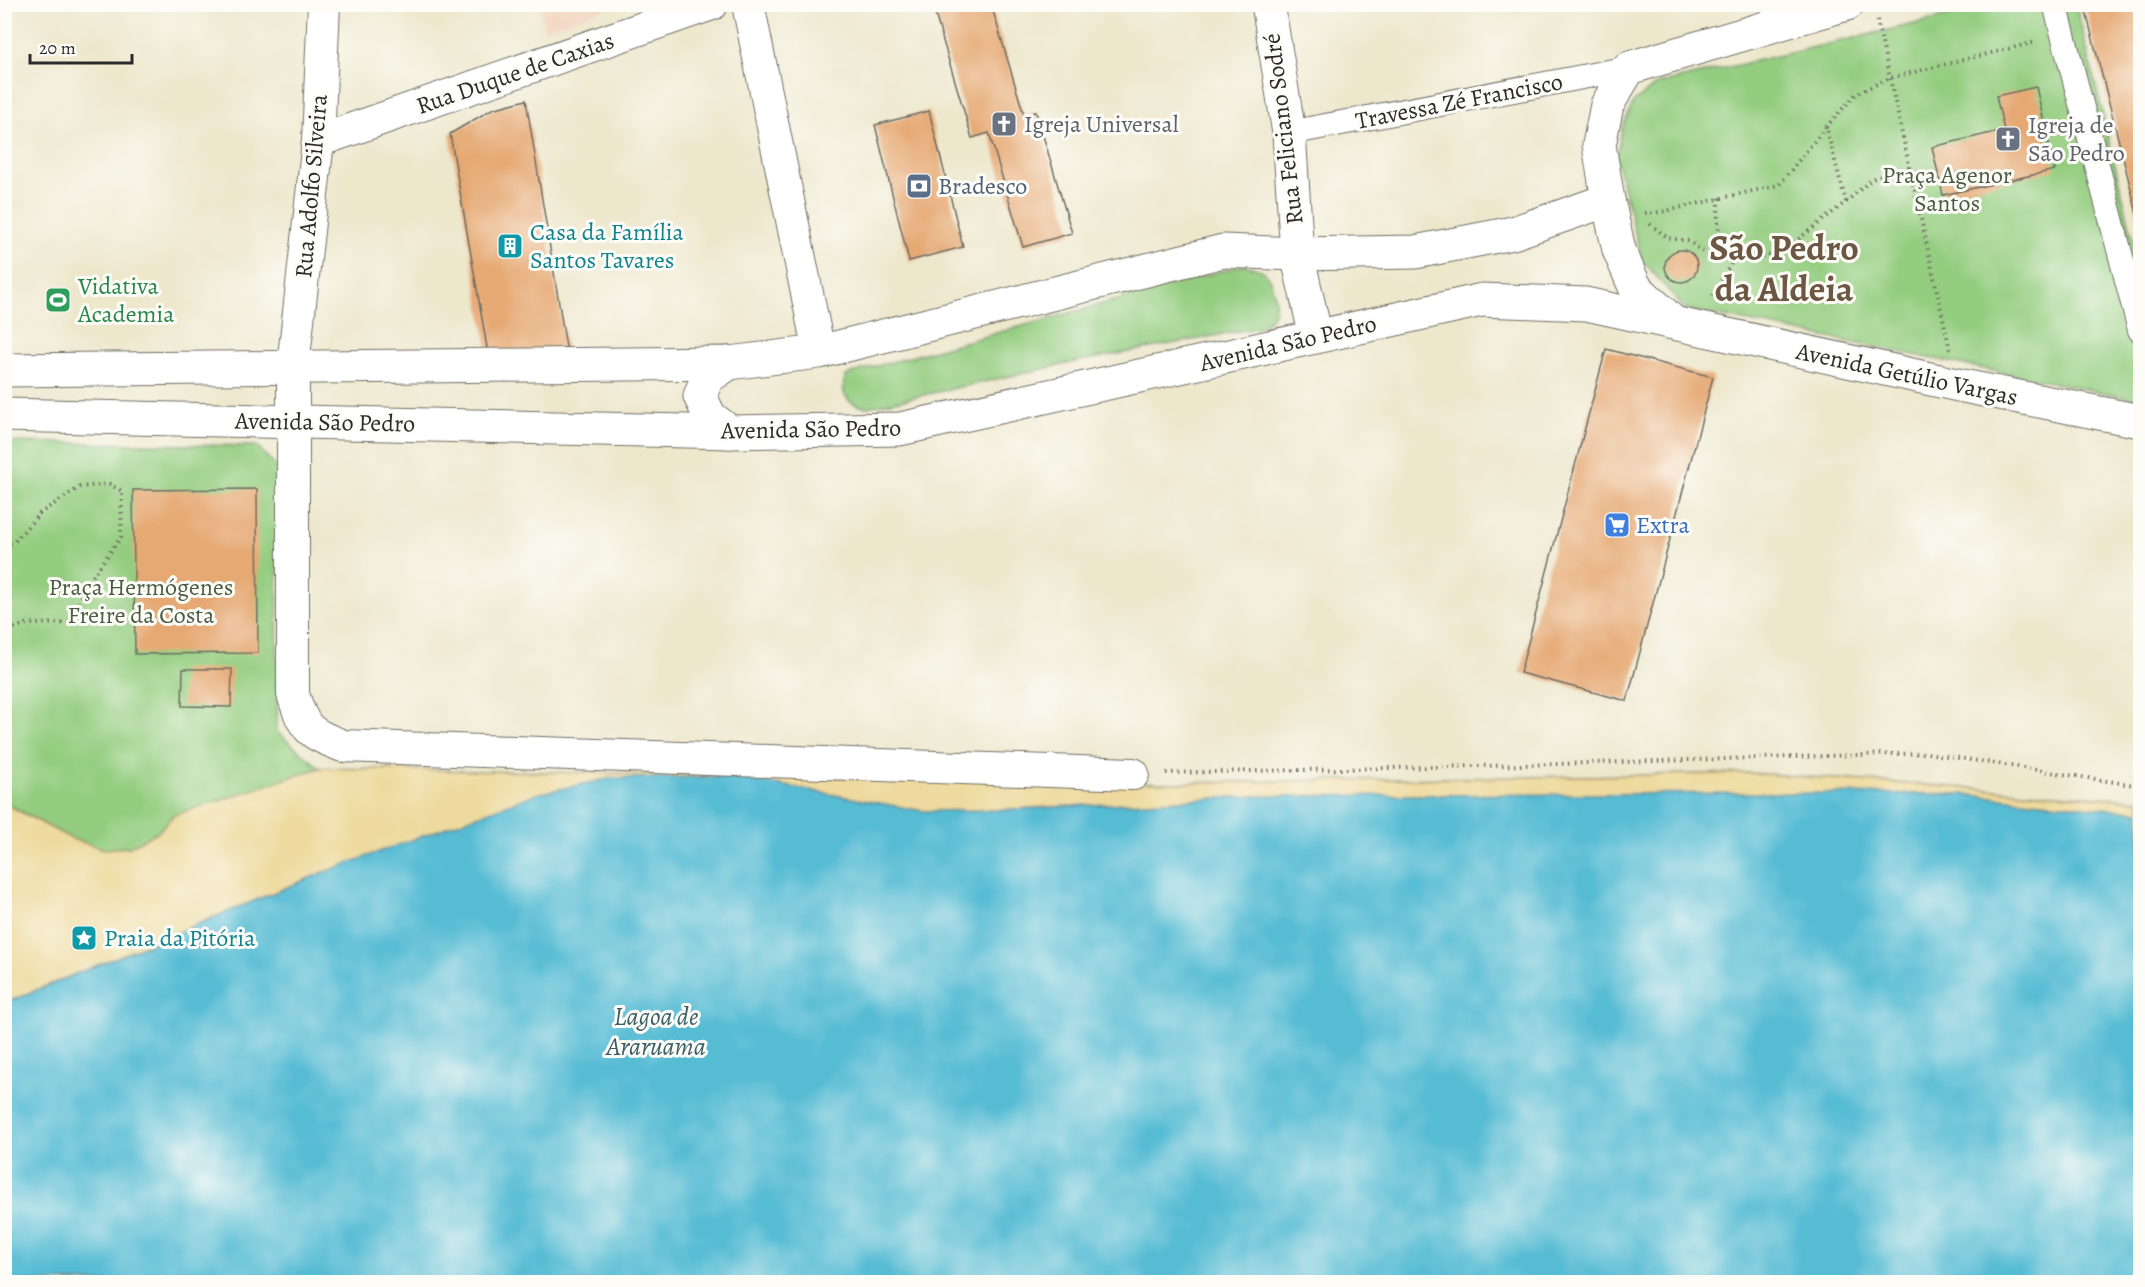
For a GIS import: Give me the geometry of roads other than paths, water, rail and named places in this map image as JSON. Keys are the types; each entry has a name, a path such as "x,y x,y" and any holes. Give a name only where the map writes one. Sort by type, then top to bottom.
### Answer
{"street":[{"name":"Rua Adolfo Silveira","path":"324,4 318,141 293,366 294,694 300,718 316,736 343,746 1133,774"},
{"name":"Rua Duque de Caxias","path":"318,141 712,4"},
{"path":"748,4 819,352"},
{"name":"Rua Feliciano Sodré","path":"1268,4 1289,133 1297,254 1316,337"},
{"path":"2055,4 2140,330"},
{"path":"1687,326 1635,287 1619,250 1599,145 1608,105 1629,68 1862,10"},
{"name":"Travessa Zé Francisco","path":"1289,133 1629,68"},
{"path":"4,370 729,363 819,352 1223,251 1297,254 1415,252 1513,233 1608,200"},
{"name":"Avenida São Pedro","path":"4,415 730,432 900,429 1482,300 1586,304 1687,326"},
{"name":"Avenida Getúlio Vargas","path":"1687,326 1958,386 2140,421"},
{"path":"729,363 706,378 700,396 710,417 730,432"}],"water":[{"name":"Lagoa de Araruama","path":"736,777 923,811 999,810 1258,796 1768,793 1960,794 2140,812 2140,1282 5,1282 5,1003 322,873 536,794 612,778"}],"place":[{"name":"Igreja Universal","path":"1004,124"},
{"name":"Igreja de São Pedro","path":"2008,139"},
{"name":"Bradesco","path":"919,186"},
{"name":"Casa da Família Santos Tavares","path":"510,246"},
{"name":"Vidativa Academia","path":"58,300"},
{"name":"Extra","path":"1617,525"},
{"name":"Praia da Pitória","path":"84,938"}],"district":[{"name":"São Pedro da Aldeia","path":"1784,268"}],"park label":[{"name":"Praça Agenor Santos","path":"1947,189"},
{"name":"Praça Hermógenes Freire da Costa","path":"141,601"}]}
